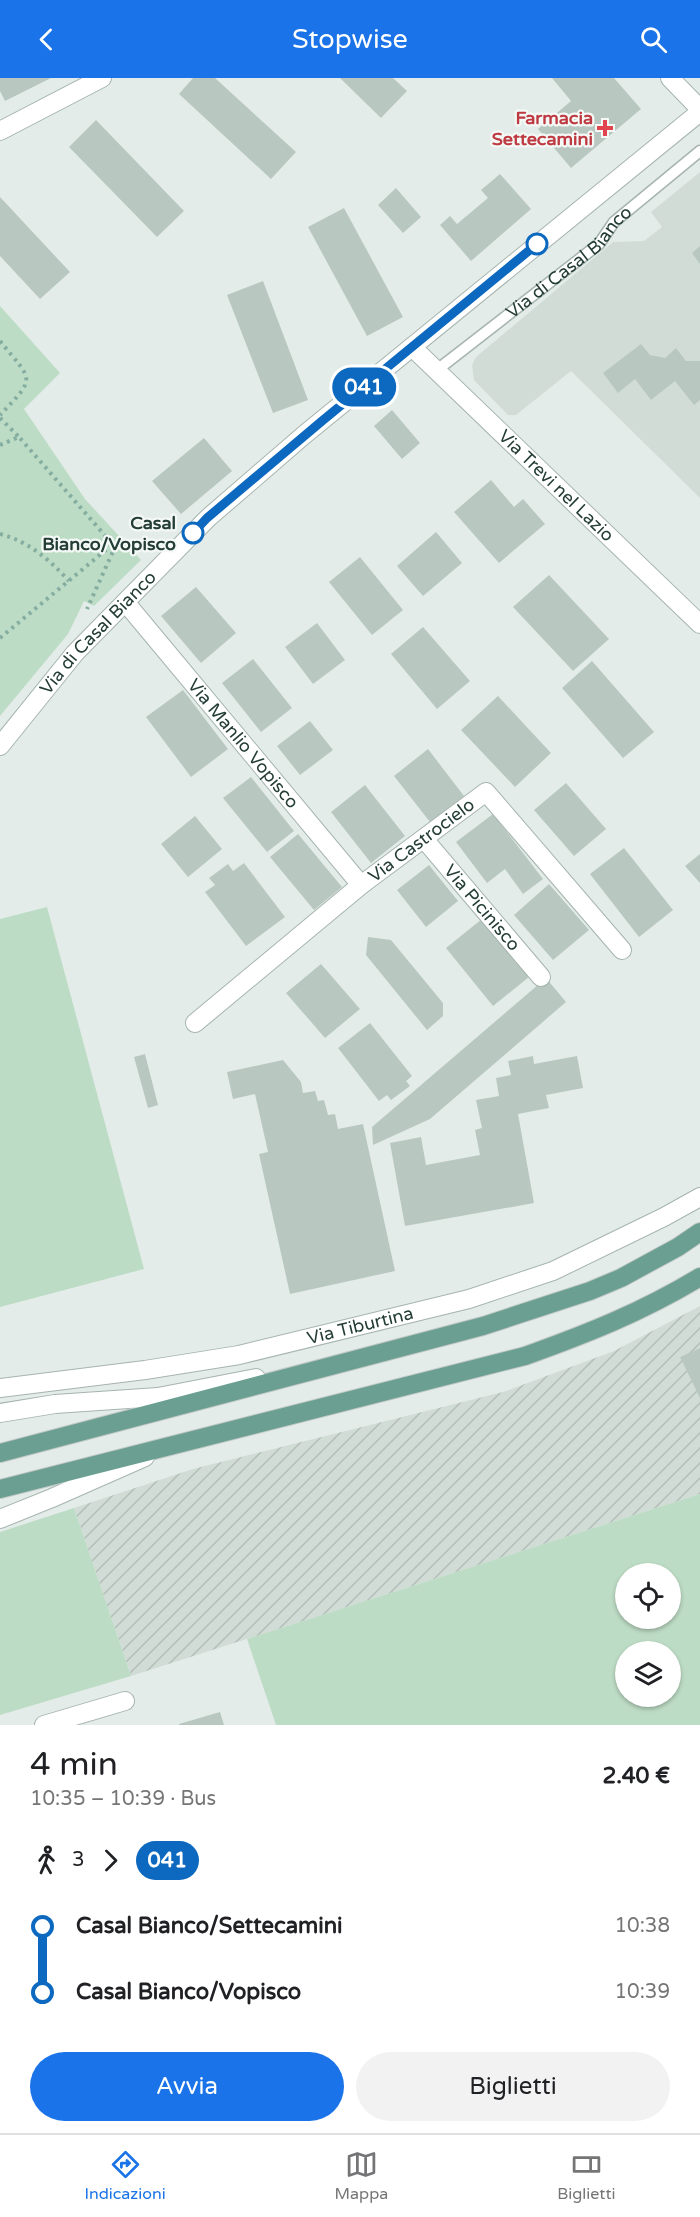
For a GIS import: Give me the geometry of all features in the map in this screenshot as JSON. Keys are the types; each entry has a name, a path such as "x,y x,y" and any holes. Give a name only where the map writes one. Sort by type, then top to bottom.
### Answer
{"main road":[{"name":"Via Tiburtina","path":"0,1453 483,1326 590,1291 621,1278 700,1232"},
{"path":"0,1489 525,1356 598,1330 660,1300 700,1277"}],"street":[{"path":"0,131 102,78"},
{"path":"670,78 700,110"},
{"name":"Via di Casal Bianco","path":"0,746 75,653 207,518 700,110"},
{"name":"Via Trevi nel Lazio","path":"412,347 700,624"},
{"name":"Via Manlio Vopisco","path":"126,603 361,885"},
{"name":"Via Castrocielo","path":"195,1023 361,885 486,792 622,950"},
{"name":"Via Picinisco","path":"424,839 541,977"},
{"name":"Via Tiburtina","path":"0,1388 216,1359 276,1347 469,1299 553,1271 700,1197"},
{"name":"Via Tiburtina","path":"0,1413 56,1404 158,1397 364,1358"},
{"path":"0,1519 173,1445"},
{"path":"44,1725 125,1701"}],"lane":[{"name":"Via di Casal Bianco","path":"437,370 598,244 614,222 700,151"}],"path":[{"path":"0,341 25,371 28,383 0,417 116,547 88,603 86,613"},
{"path":"0,445 19,437"},
{"path":"0,534 35,549 69,581"},
{"path":"0,638 113,544"}],"shaded area":[{"path":"700,172 700,498 571,371 516,415 508,415 474,380 472,365 476,357 613,242 644,241 662,227 651,212"},
{"path":"700,1306 700,1494 131,1676 74,1508 193,1469 503,1392 614,1351"}],"green space":[{"path":"0,306 60,373 24,409 85,499 141,560 94,606 84,601 68,634 0,716"},
{"path":"47,907 144,1269 0,1307 0,919"},
{"path":"700,1494 700,1725 276,1725 247,1639"},
{"path":"74,1508 131,1676 0,1715 0,1532"}],"building":[{"path":"0,78 51,78 5,101 0,91"},
{"path":"193,78 215,78 296,152 271,179 179,94"},
{"path":"340,78 393,78 407,91 381,118"},
{"path":"552,78 614,78 641,109 571,168 538,129 571,101"},
{"path":"96,120 184,211 157,237 69,147"},
{"path":"500,174 531,209 471,261 440,225 450,216 457,224 488,198 481,190"},
{"path":"396,188 421,217 403,233 378,205"},
{"path":"0,197 70,272 40,299 0,256"},
{"path":"344,208 403,317 367,336 308,227"},
{"path":"700,246 700,264 692,253"},
{"path":"263,281 308,400 273,413 227,295"},
{"path":"641,344 650,355 665,358 676,348 686,361 700,361 700,400 694,405 675,381 651,400 635,379 618,393 603,373"},
{"path":"392,410 420,443 402,459 374,426"},
{"path":"204,438 232,471 181,514 152,481"},
{"path":"491,480 514,507 523,499 545,524 499,563 454,512"},
{"path":"436,532 462,563 423,596 397,566"},
{"path":"360,557 403,610 372,635 329,582"},
{"path":"549,575 609,639 573,671 513,607"},
{"path":"196,587 236,633 201,663 161,616"},
{"path":"317,623 345,660 313,684 285,647"},
{"path":"423,627 470,681 437,709 391,654"},
{"path":"253,659 292,708 261,732 222,683"},
{"path":"592,661 654,732 623,758 562,688"},
{"path":"183,690 228,749 191,777 146,717"},
{"path":"498,696 551,753 515,787 461,730"},
{"path":"310,721 333,750 300,775 277,746"},
{"path":"428,749 464,796 430,822 394,776"},
{"path":"251,777 294,831 267,852 223,798"},
{"path":"566,783 606,829 574,856 534,810"},
{"path":"365,785 405,836 371,863 331,812"},
{"path":"493,814 543,879 523,894 505,869 487,883 456,842"},
{"path":"195,816 222,849 188,877 161,844"},
{"path":"298,834 342,887 314,910 270,857"},
{"path":"624,848 673,910 639,937 590,874"},
{"path":"700,854 700,883 685,866"},
{"path":"244,863 285,917 246,946 205,892 215,885 209,878 228,864 233,871"},
{"path":"429,865 458,901 426,927 397,890"},
{"path":"549,884 589,930 553,960 514,915"},
{"path":"482,919 529,977 493,1006 446,948"},
{"path":"368,937 391,940 443,1003 443,1016 427,1030 366,955"},
{"path":"321,964 360,1009 325,1038 286,993"},
{"path":"546,978 566,1002 430,1119 373,1145 372,1127"},
{"path":"370,1023 412,1076 406,1081 410,1086 391,1100 387,1095 379,1101 338,1048"},
{"path":"145,1054 158,1105 148,1108 134,1057"},
{"path":"533,1056 534,1064 577,1056 583,1088 546,1095 549,1108 518,1114 534,1203 405,1226 390,1143 421,1137 426,1165 480,1155 475,1130 482,1128 476,1100 499,1096 496,1078 511,1075 508,1061"},
{"path":"283,1060 301,1082 303,1093 315,1091 318,1101 324,1100 328,1115 335,1114 338,1129 363,1124 395,1271 290,1294 259,1154 268,1152 255,1094 233,1099 227,1072"},
{"path":"700,1348 700,1398 680,1357"},
{"path":"220,1712 224,1725 179,1725 179,1724"}],"bus line":[{"name":"041","path":"193,533 207,518 304,435 537,244"}],"place":[{"name":"Farmacia Settecamini","path":"605,128"},
{"name":"Casal Bianco/Vopisco","path":"193,533"}]}
